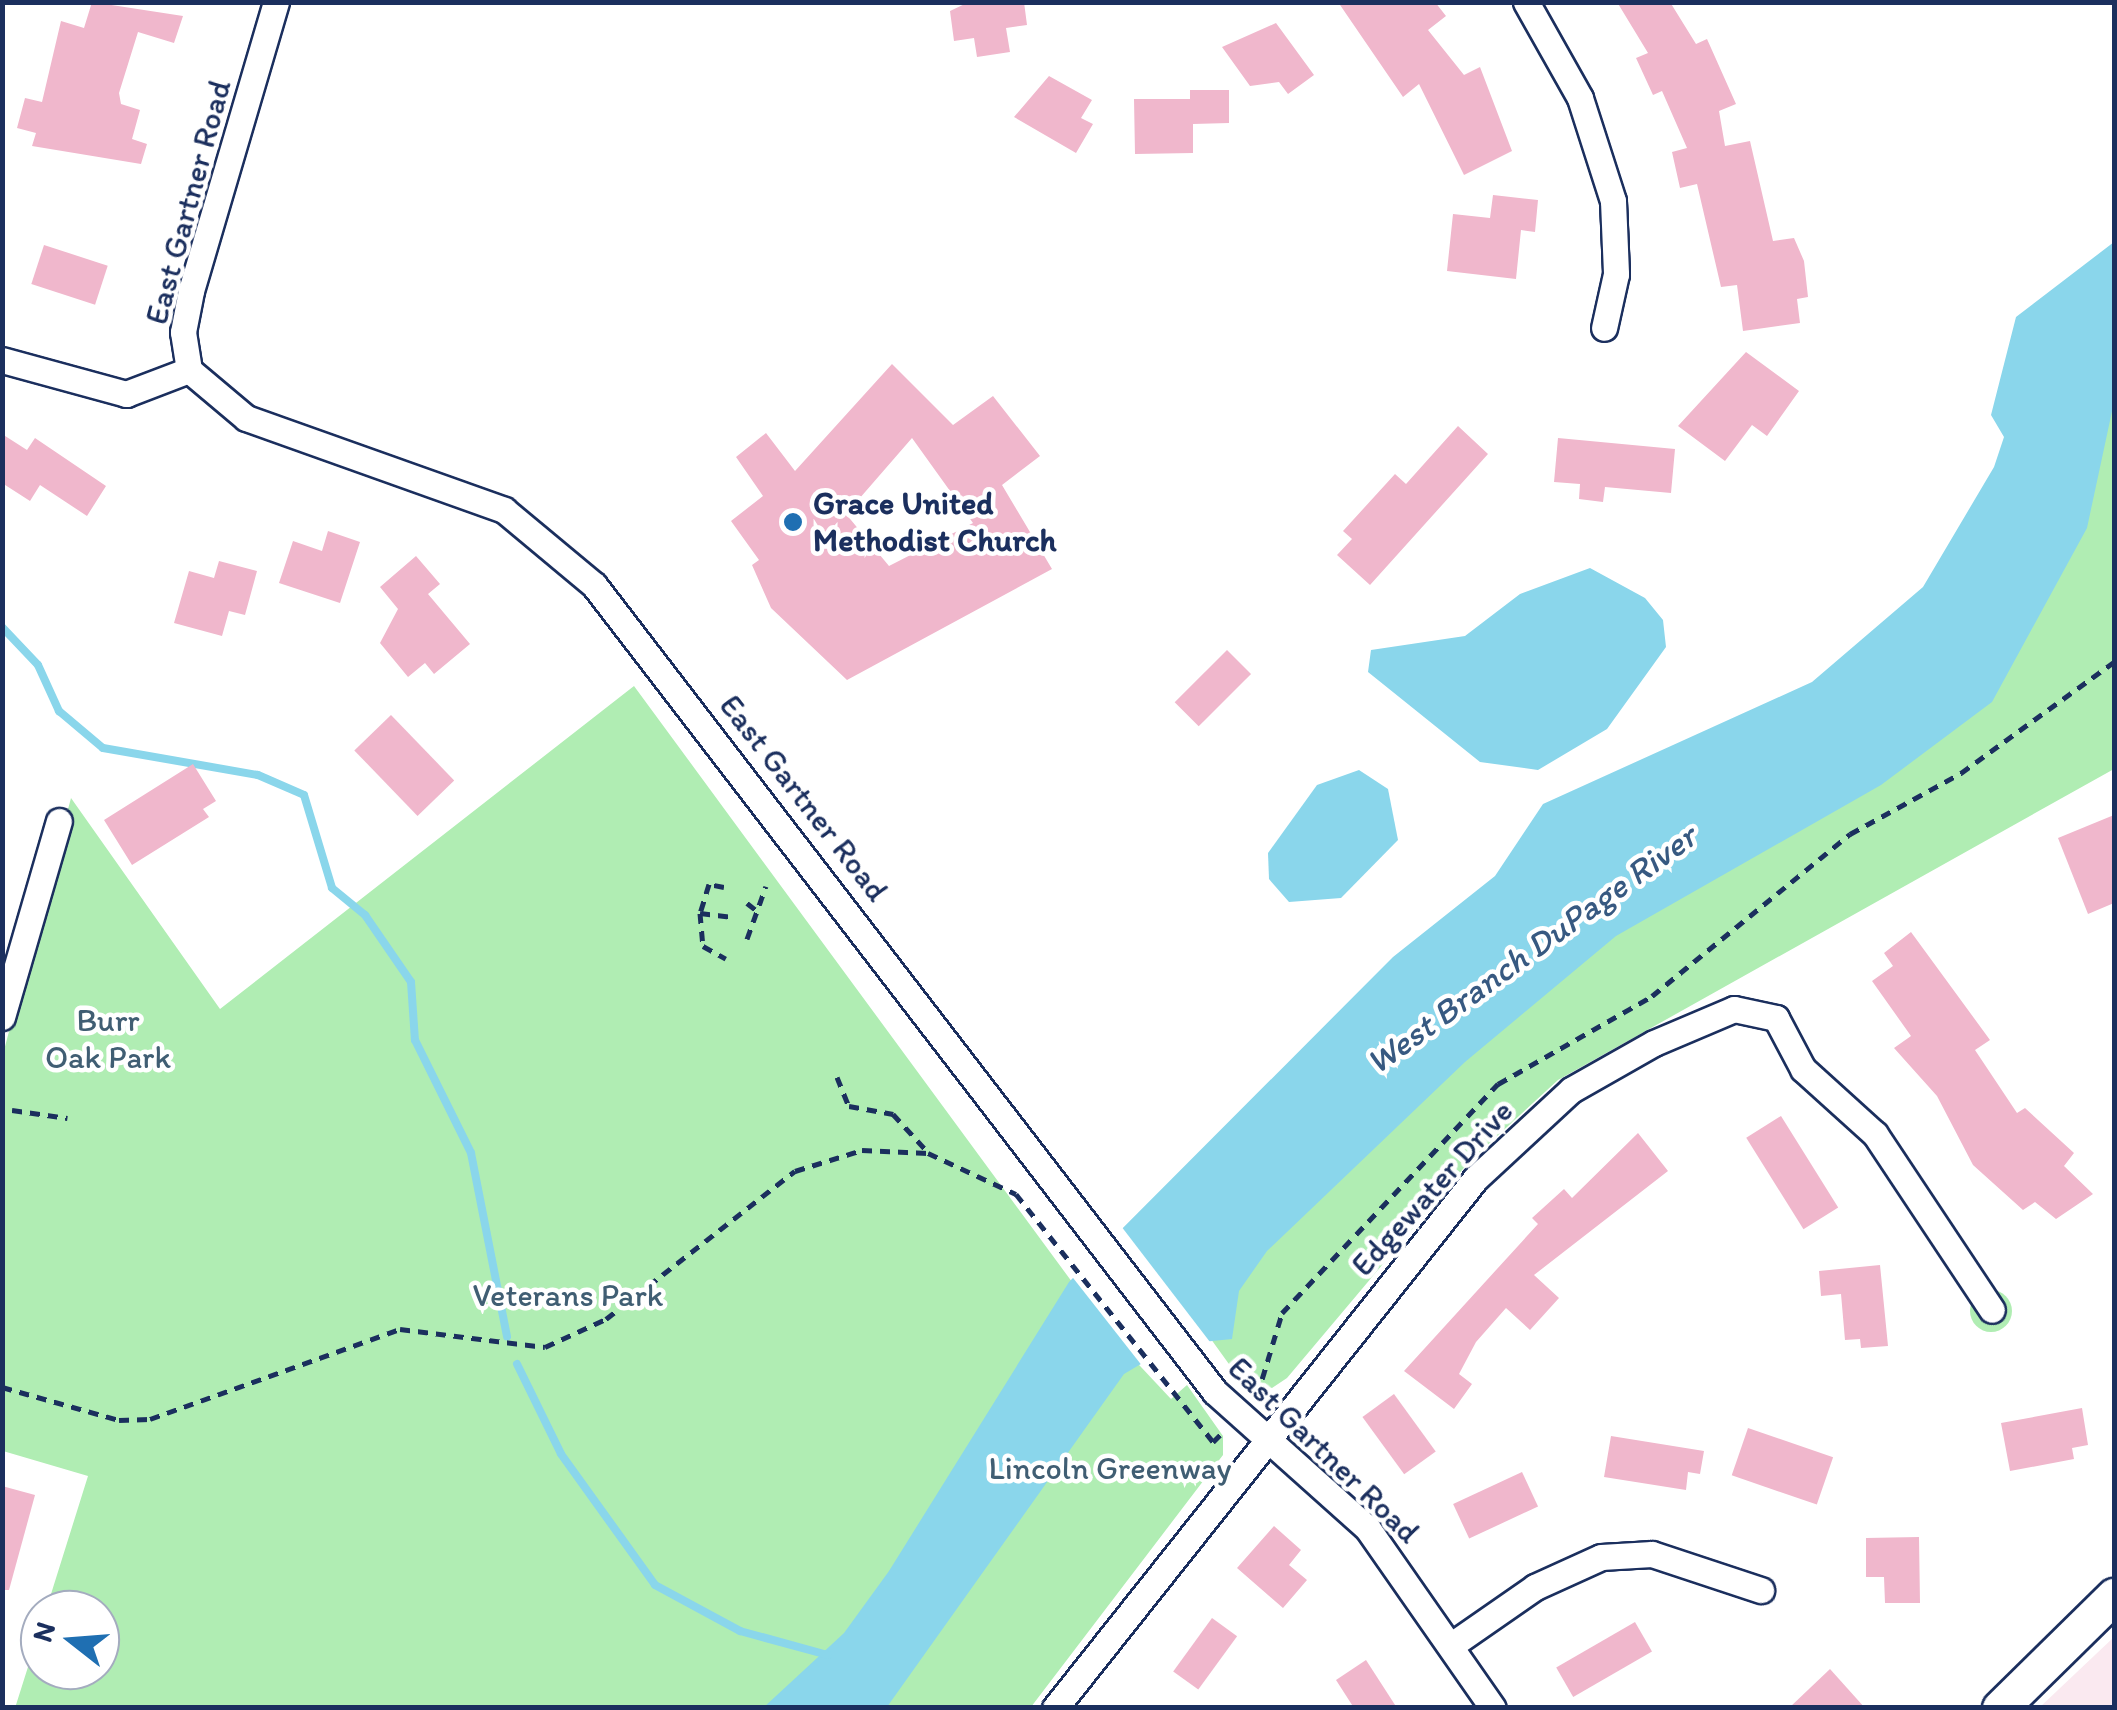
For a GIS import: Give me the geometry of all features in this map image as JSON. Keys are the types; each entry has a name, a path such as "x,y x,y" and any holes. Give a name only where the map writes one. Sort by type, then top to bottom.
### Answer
{"main road":[{"path":"2000,1708 2114,1596"}],"street":[{"name":"East Gartner Road","path":"276,2 192,291 183,332 189,370 246,418 471,495 567,558 626,620 1189,1358 1262,1438 1368,1529 1453,1644 1493,1708"},
{"path":"1526,2 1580,98 1613,201 1616,274 1604,328"},
{"path":"2,360 126,394 189,370"},
{"path":"2,1017 12,950 59,821"},
{"name":"Edgewater Drive","path":"1054,1708 1262,1438 1516,1136 1614,1064 1734,1009 1776,1018 1803,1069 1875,1134 1992,1310"},
{"path":"1453,1644 1534,1587 1602,1557 1652,1554 1760,1590"}],"path":[{"path":"1258,1396 1282,1312 1498,1084 1652,996 1850,834 1961,773 2114,662"},
{"path":"724,887 709,884 700,913 704,946 726,959"},
{"path":"748,939 760,913 766,886"},
{"path":"747,902 760,913"},
{"path":"700,913 732,917"},
{"path":"837,1077 849,1106 893,1114 928,1152 1016,1194 1060,1238 1162,1380 1213,1442 1219,1436"},
{"path":"12,1110 67,1118"},
{"path":"2,1387 119,1420 150,1419 400,1329 545,1347 606,1319 795,1171 862,1150 928,1152"}],"shaded area":[{"path":"2114,1637 2114,1707 2040,1707"}],"green space":[{"path":"2114,293 2114,769 1558,1080 1468,1163 1287,1378 1272,1388 1239,1378 1164,1274 1890,705"},
{"name":"Veterans Park","path":"634,686 1111,1335 1171,1399 1187,1385 1223,1436 1223,1455 1031,1707 15,1708 21,1690 120,1690 120,1590 52,1590 88,1476 3,1451 3,1054 71,798 220,1009"},
{"path":"1991,1290 2006,1296 2012,1311 2006,1326 1991,1332 1976,1326 1970,1311 1976,1296"}],"water":[{"name":"West Branch DuPage River","path":"2114,242 2114,402 2087,528 1992,702 1881,785 1616,936 1465,1062 1267,1251 1239,1291 1232,1339 1173,1345 1124,1374 887,1707 763,1708 844,1633 889,1571 1069,1282 1393,957 1495,876 1543,804 1812,682 1923,587 1994,467 2004,437 1991,415 2016,317"},
{"path":"1590,568 1645,598 1663,620 1666,647 1607,729 1538,770 1480,762 1368,672 1371,650 1465,636 1520,594"},
{"path":"1359,770 1388,789 1398,840 1341,898 1289,902 1269,879 1268,853 1317,785"}],"pier":[{"path":"1121,1226 1210,1342 1143,1367 1070,1274"}],"building":[{"path":"92,2 183,16 174,43 138,32 119,93 121,104 140,110 132,139 147,144 141,164 32,146 36,133 17,128 25,98 42,102 61,21 84,28"},
{"path":"969,2 1024,2 1027,25 1006,28 1010,52 977,57 974,38 954,41 950,11"},
{"path":"1338,2 1435,2 1446,16 1428,30 1464,75 1480,67 1512,151 1464,175 1419,84 1403,97"},
{"path":"1617,2 1670,2 1696,44 1707,39 1736,104 1719,111 1725,146 1750,141 1773,241 1794,238 1804,261 1808,297 1797,299 1800,323 1743,331 1737,285 1721,287 1697,184 1680,188 1672,152 1687,148 1662,91 1653,95 1636,58 1648,53"},
{"path":"1276,23 1314,75 1288,94 1279,82 1250,86 1222,47"},
{"path":"1049,76 1092,100 1081,118 1093,124 1076,153 1014,117"},
{"path":"1190,90 1229,90 1229,123 1193,124 1193,153 1135,154 1134,99 1190,99"},
{"path":"1493,195 1538,200 1535,232 1521,230 1516,279 1447,271 1453,214 1490,218"},
{"path":"44,245 108,266 95,305 31,284"},
{"path":"1746,352 1799,391 1767,436 1752,425 1725,461 1678,426"},
{"name":"Grace United Methodist Church","path":"892,364 953,425 993,396 1040,456 1002,485 1052,569 847,680 771,608 752,565 759,560 731,521 763,496 736,457 766,433 795,471","holes":["912,438 973,523 889,566 846,514"]},
{"path":"1458,426 1488,454 1370,585 1337,555 1352,539 1343,531 1395,474 1406,484"},
{"path":"2,434 27,450 35,438 106,486 87,516 40,485 30,501 2,483"},
{"path":"1558,438 1675,449 1671,493 1605,487 1603,502 1579,499 1580,484 1554,482"},
{"path":"328,531 360,542 340,603 279,583 293,541 322,551"},
{"path":"416,556 440,584 428,594 470,644 434,674 425,663 408,677 380,643 398,609 380,587"},
{"path":"219,561 257,571 245,615 229,611 222,636 174,623 189,571 214,578"},
{"path":"1227,650 1251,674 1199,726 1175,702"},
{"path":"391,715 454,780 418,816 354,750"},
{"path":"193,764 216,801 203,809 209,817 132,865 104,820"},
{"path":"2114,815 2114,903 2088,914 2058,838"},
{"path":"1911,932 1990,1040 1975,1050 2017,1113 2025,1108 2074,1153 2064,1166 2093,1194 2056,1219 2035,1202 2023,1210 1973,1165 1937,1096 1894,1048 1911,1036 1872,981 1893,966 1884,953"},
{"path":"1781,1116 1838,1208 1803,1229 1746,1138"},
{"path":"1638,1133 1668,1171 1534,1275 1559,1298 1530,1330 1506,1308 1476,1342 1459,1374 1472,1384 1454,1409 1404,1371 1538,1224 1532,1218 1564,1189 1572,1198"},
{"path":"1880,1265 1888,1346 1861,1348 1860,1339 1845,1340 1841,1294 1821,1296 1819,1271"},
{"path":"1394,1394 1436,1451 1404,1474 1362,1417"},
{"path":"2082,1408 2088,1445 2072,1448 2074,1459 2010,1471 2001,1423"},
{"path":"1748,1428 1833,1457 1817,1505 1732,1475"},
{"path":"1611,1436 1704,1451 1700,1474 1688,1472 1686,1490 1604,1477"},
{"path":"1522,1472 1538,1506 1469,1539 1453,1504"},
{"path":"2,1486 35,1495 9,1590 2,1590"},
{"path":"1274,1526 1301,1550 1289,1565 1307,1580 1283,1608 1237,1568"},
{"path":"1919,1537 1920,1603 1885,1603 1884,1577 1866,1577 1866,1538"},
{"path":"1212,1618 1237,1636 1198,1690 1173,1671"},
{"path":"1635,1622 1652,1651 1573,1697 1556,1667"},
{"path":"1366,1660 1397,1708 1354,1708 1336,1680"},
{"path":"1830,1669 1865,1708 1789,1708"}],"waterway":[{"path":"2,627 38,665 59,711 103,748 258,775 304,795 332,888 365,915 411,982 415,1040 471,1153 507,1337"},
{"path":"517,1364 561,1454 655,1585 740,1631 828,1655"}],"place":[{"name":"Grace United Methodist Church","path":"793,522"}],"park label":[{"name":"Burr Oak Park","path":"108,1040"},
{"name":"Lincoln Greenway","path":"1110,1468"}]}
